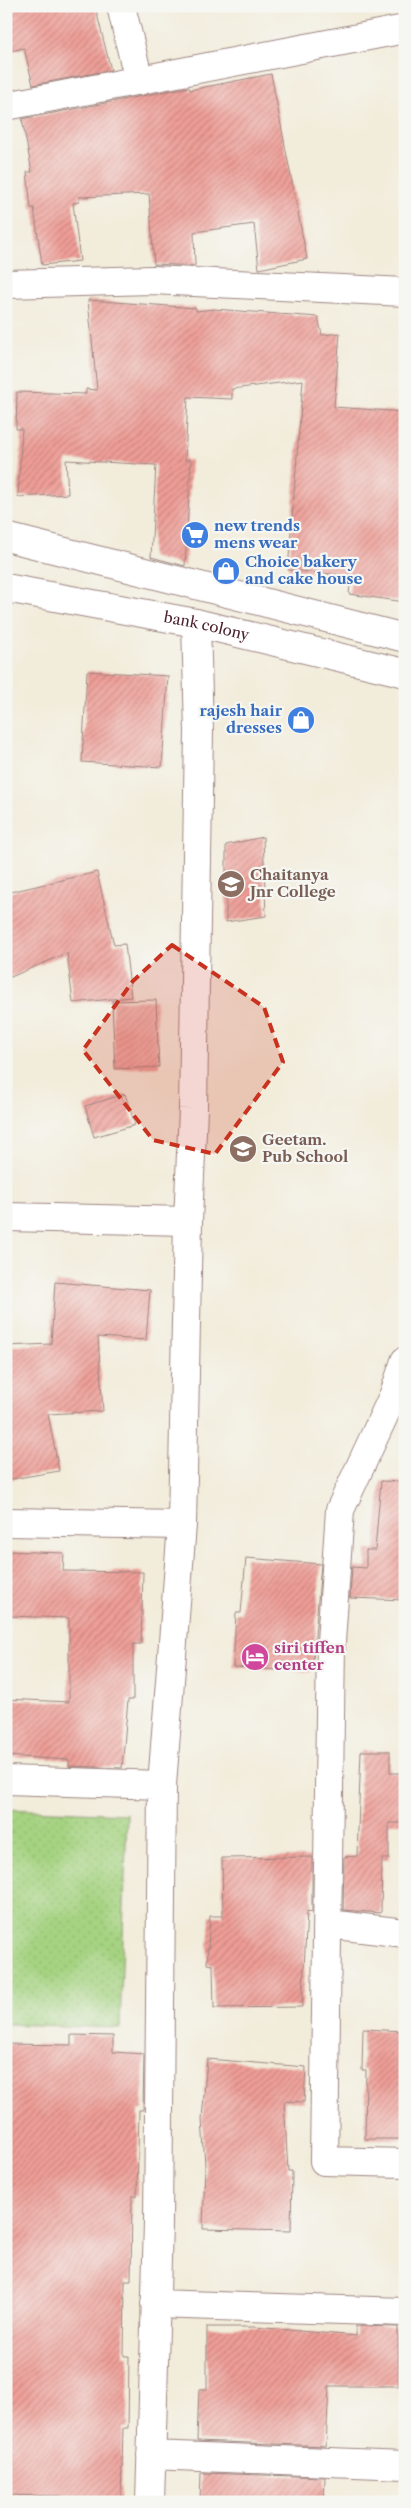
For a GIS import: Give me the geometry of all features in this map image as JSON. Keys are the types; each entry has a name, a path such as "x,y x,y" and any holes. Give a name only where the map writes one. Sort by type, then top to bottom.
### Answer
{"street":[{"path":"121,6 139,81"},
{"path":"6,106 405,29"},
{"path":"6,284 152,280 405,292"},
{"path":"6,537 405,638"},
{"name":"bank colony","path":"6,588 196,622 405,673"},
{"path":"150,2502 158,2223 162,1785 182,1525 188,1221 193,1109 199,731 196,622"},
{"path":"6,1217 188,1221"},
{"path":"405,1361 394,1394 340,1510 331,1642 324,2162 405,2163"},
{"path":"6,1522 182,1525"},
{"path":"6,1780 162,1785"},
{"path":"328,1924 405,1934"},
{"path":"155,2304 405,2312"},
{"path":"151,2456 405,2465"}],"highlighted area":[{"path":"172,945 264,1007 283,1062 215,1154 153,1140 83,1050 133,981"}],"green space":[{"path":"6,1809 127,1814 120,2028 6,2024"}],"building":[{"path":"6,6 95,6 111,70 33,85 24,48 6,52"},
{"path":"271,74 307,259 259,269 254,224 194,232 195,266 154,264 149,194 79,197 79,202 73,203 80,261 42,265 34,208 31,208 27,172 32,172 22,119 189,87 190,90"},
{"path":"88,300 196,308 196,311 214,309 318,317 322,335 340,333 334,407 405,412 405,602 349,594 351,576 288,570 303,380 232,389 232,399 188,397 185,460 191,460 185,566 151,557 156,465 66,460 68,494 18,497 22,429 16,429 17,392 86,394 86,389 97,390"},
{"path":"87,671 168,676 162,767 82,762"},
{"name":"Chaitanya Jnr College","path":"263,837 266,916 226,922 226,845"},
{"path":"97,872 114,945 125,944 131,997 73,1003 67,953 6,979 6,893"},
{"path":"156,1000 159,1067 115,1069 112,1001"},
{"path":"125,1094 135,1125 94,1137 85,1106"},
{"path":"55,1282 150,1290 146,1340 98,1337 103,1411 48,1414 59,1471 6,1480 6,1434 11,1433 6,1346 51,1344"},
{"path":"381,1481 405,1482 405,1600 350,1598 352,1567 366,1568 366,1550 375,1550"},
{"path":"6,1551 64,1553 63,1571 143,1572 141,1644 133,1644 133,1700 128,1700 122,1768 69,1766 69,1760 6,1756 6,1699 69,1702 69,1618 6,1616"},
{"path":"246,1558 321,1564 312,1672 233,1667 236,1613 241,1613"},
{"path":"361,1751 390,1751 390,1773 405,1773 405,1823 389,1823 389,1859 382,1859 381,1913 343,1910 344,1857 357,1856"},
{"path":"312,1857 312,1912 307,1911 302,2007 214,2008 213,1965 207,1964 210,1916 223,1916 222,1858"},
{"path":"363,2029 405,2031 405,2139 365,2139 366,2070 362,2070"},
{"path":"71,2035 113,2036 113,2052 144,2054 143,2110 139,2110 137,2196 132,2196 131,2281 125,2281 124,2356 129,2356 128,2428 123,2428 121,2502 61,2502 62,2496 6,2495 6,2044 71,2045"},
{"path":"207,2059 306,2067 304,2102 284,2101 288,2171 292,2171 291,2231 203,2229 205,2165 202,2119"},
{"path":"356,2326 398,2327 399,2386 329,2386 326,2446 197,2441 199,2389 207,2389 207,2327 254,2327 356,2336"},
{"path":"201,2473 325,2477 324,2502 200,2502"}],"place":[{"name":"new trends mens wear","path":"195,535"},
{"name":"Choice bakery and cake house","path":"226,571"},
{"name":"rajesh hair dresses","path":"301,720"},
{"name":"Chaitanya Jnr College","path":"231,884"},
{"name":"Geetam. Pub School","path":"243,1149"},
{"name":"siri tiffen center","path":"255,1657"}]}
